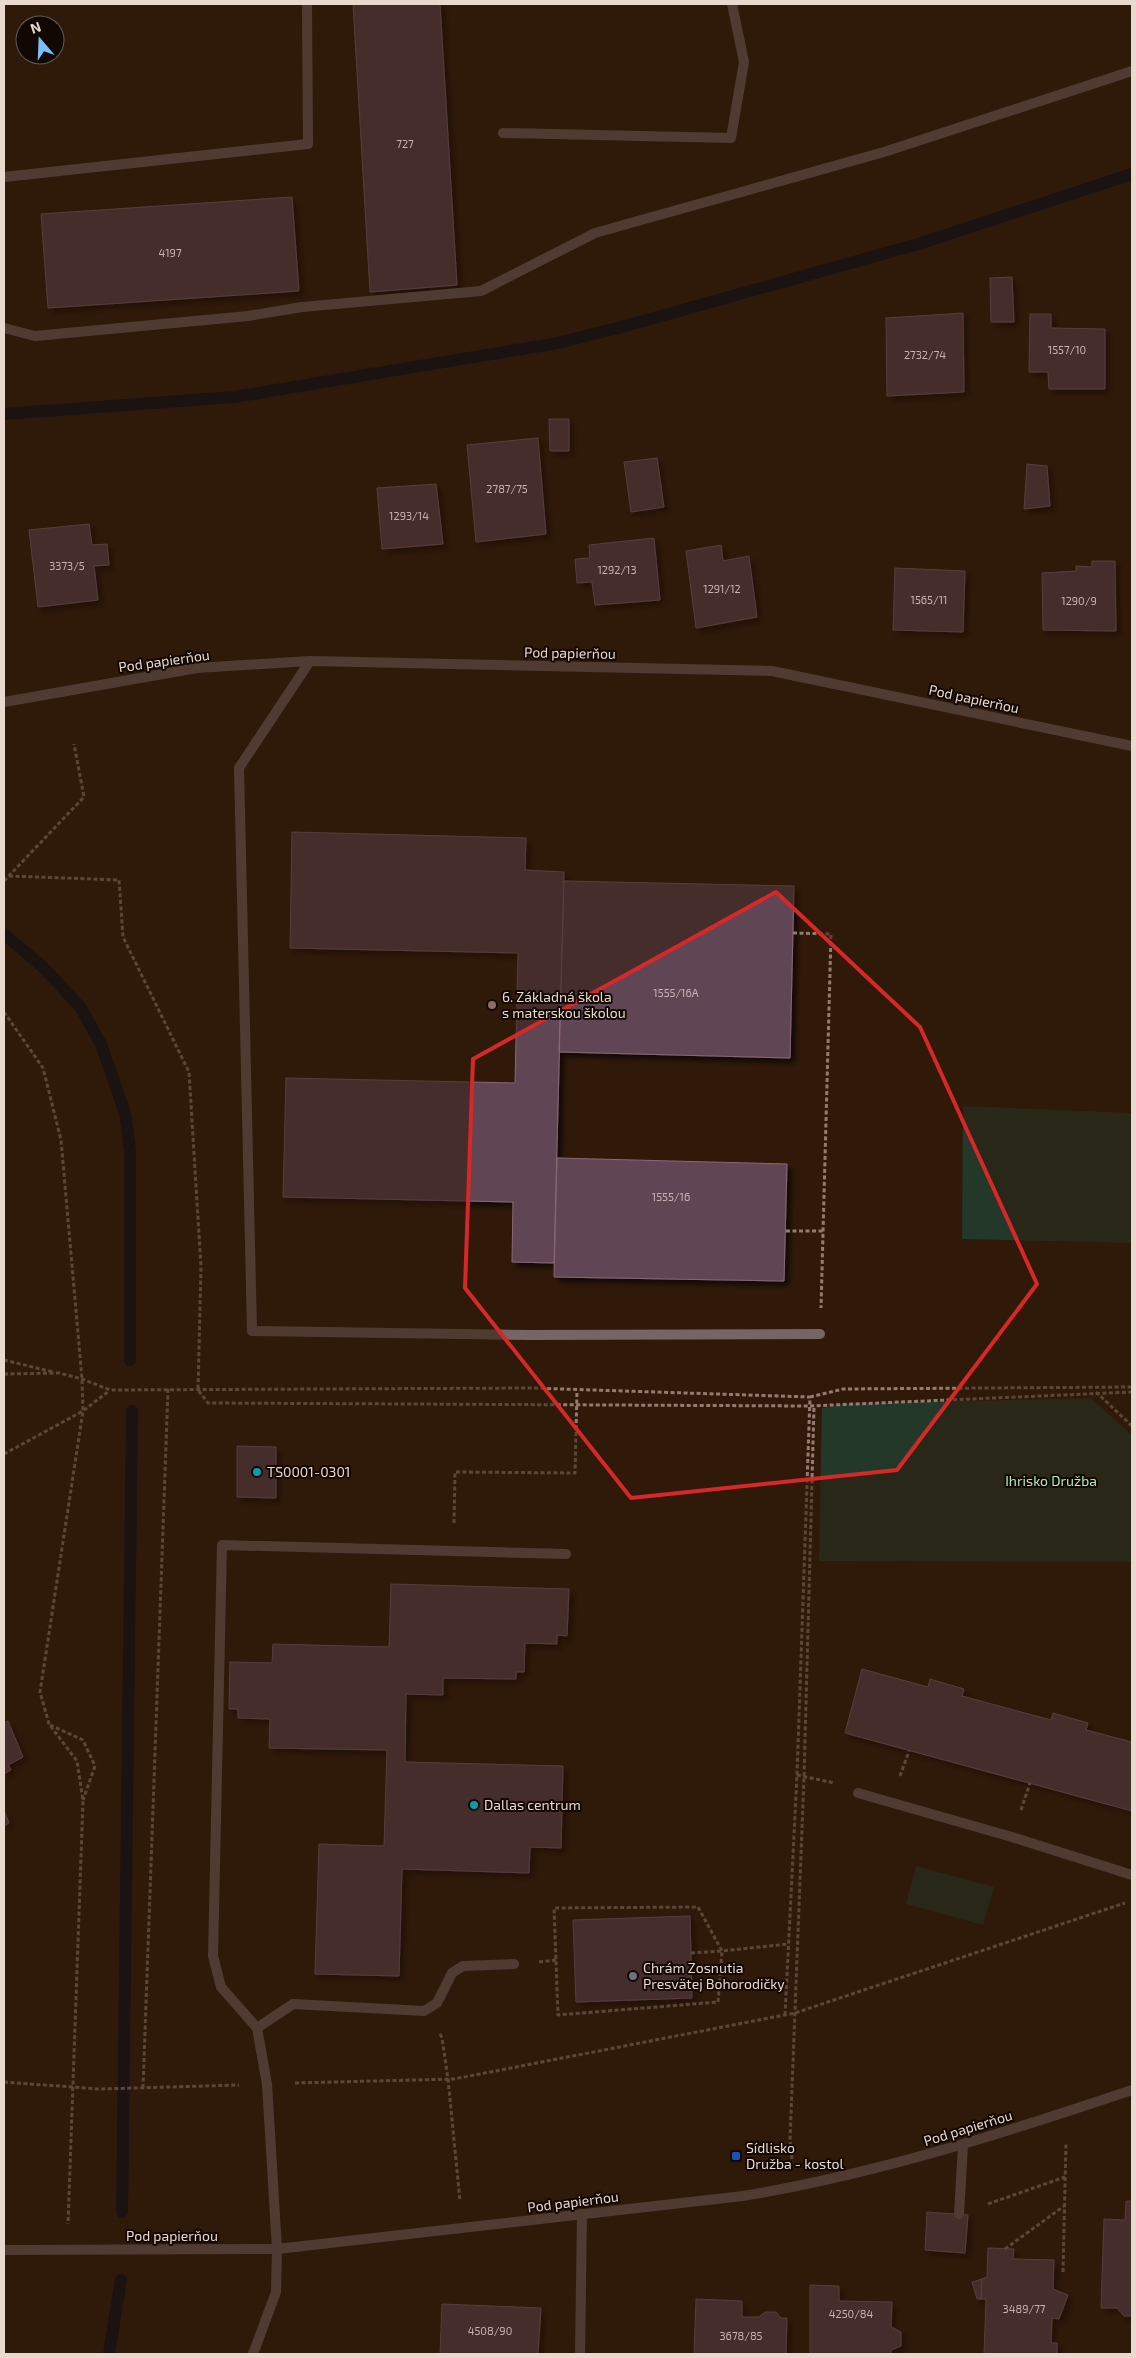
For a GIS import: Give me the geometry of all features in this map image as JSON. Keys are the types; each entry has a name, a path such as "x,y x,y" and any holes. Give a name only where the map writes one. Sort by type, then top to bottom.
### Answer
{"street":[{"path":"4,178 308,144 307,4"},
{"path":"503,133 732,138 744,62 732,4"},
{"path":"4,328 35,336 248,316 302,307 481,291 595,233 884,152 1132,71"},
{"path":"310,661 240,768 252,1331 529,1335 820,1334"},
{"name":"Pod papierňou","path":"4,702 198,668 310,661 772,672 1132,746"},
{"path":"253,2354 276,2292 278,2249 267,2084 257,2028 221,1987 213,1956 222,1545 566,1554"},
{"path":"858,1793 1012,1837 1132,1875"},
{"path":"257,2028 293,2004 424,2011 437,2003 452,1973 463,1966 514,1964"},
{"name":"Pod papierňou","path":"4,2250 278,2249 743,2196 796,2187 927,2156 1132,2090"},
{"path":"959,2214 963,2144"},
{"path":"580,2354 582,2214"}],"path":[{"path":"4,881 84,797 74,744"},
{"path":"9,876 119,880 123,937 189,1072 201,1267 198,1390 208,1403 576,1403 814,1406 1096,1392 1132,1392"},
{"path":"793,934 831,934 820,1334"},
{"path":"4,1012 43,1068 61,1140 82,1379 83,1411 40,1692 49,1724 76,1761 83,1801 67,2250"},
{"path":"786,1231 823,1231"},
{"path":"4,1360 82,1379 110,1390 531,1388 576,1391 810,1397 843,1388 1132,1387"},
{"path":"4,1374 59,1373"},
{"path":"1090,1387 1132,1426"},
{"path":"4,1454 83,1411 110,1390"},
{"path":"143,2088 168,1390"},
{"path":"453,1551 455,1472 575,1473 576,1391"},
{"path":"784,2015 797,1775 810,1397"},
{"path":"796,2187 790,2140 804,1776 814,1406"},
{"path":"49,1724 83,1740 95,1766 83,1801"},
{"path":"797,1775 846,1786 858,1793"},
{"path":"4,2082 98,2089 448,2079 794,2013 1132,1900"},
{"path":"698,1907 722,1951 718,2002 558,2015 554,1908 698,1907"},
{"path":"691,1953 788,1944"},
{"path":"424,2011 442,2038 463,2228"},
{"path":"1063,2272 1066,2142"},
{"path":"959,2214 1065,2178"},
{"path":"1005,2249 1064,2206"}],"highlighted area":[{"path":"776,892 920,1027 1037,1284 897,1470 631,1498 465,1288 473,1059"}],"green space":[{"path":"963,1106 1132,1113 1132,1243 962,1239"},
{"name":"Ihrisko Družba","path":"1091,1398 1132,1435 1132,1562 819,1561 822,1408 844,1404"},
{"path":"916,1866 994,1887 983,1925 906,1904"}],"building":[{"path":"353,4 440,4 457,285 370,292"},
{"path":"292,197 299,291 48,308 41,214"},
{"path":"1012,277 1014,322 991,322 990,278"},
{"path":"963,313 964,392 887,396 886,318"},
{"path":"1030,314 1051,314 1051,328 1105,329 1105,389 1049,389 1048,372 1029,372"},
{"path":"549,419 569,419 569,451 550,451"},
{"path":"538,438 546,534 476,542 467,445"},
{"path":"657,458 664,507 631,512 624,462"},
{"path":"1027,464 1047,466 1050,506 1024,509"},
{"path":"436,484 443,544 382,549 377,488"},
{"path":"89,524 92,545 107,544 109,565 94,566 98,600 38,607 29,530"},
{"path":"654,538 660,600 595,605 592,582 577,583 575,559 590,558 589,545"},
{"path":"721,545 723,561 749,556 757,617 696,628 686,551"},
{"path":"1092,561 1115,561 1116,631 1043,630 1042,573 1076,571 1076,566 1092,567"},
{"path":"895,568 965,571 963,632 893,630"},
{"path":"292,832 526,838 525,870 564,872 554,1263 512,1262 513,1202 283,1197 286,1078 515,1083 518,953 290,948"},
{"path":"564,881 794,886 790,1058 559,1052"},
{"path":"557,1158 787,1164 784,1281 554,1277"},
{"name":"TS0001-0301","path":"237,1446 276,1447 276,1498 237,1497"},
{"name":"Dallas centrum","path":"391,1584 569,1589 567,1636 557,1635 557,1644 525,1643 524,1672 516,1672 516,1679 443,1678 443,1695 406,1694 405,1762 563,1766 561,1848 530,1847 529,1873 402,1869 399,1976 315,1974 319,1844 384,1846 387,1750 269,1748 270,1719 238,1718 238,1709 229,1709 230,1662 272,1663 273,1644 389,1647"},
{"path":"862,1669 928,1687 930,1679 964,1689 962,1696 1051,1720 1053,1713 1088,1723 1086,1730 1132,1742 1132,1811 845,1733"},
{"path":"8,1721 23,1757 8,1765 11,1770 4,1774 4,1723"},
{"path":"4,1810 9,1823 4,1826"},
{"name":"Chrám Zosnutia Presvätej Bohorodičky","path":"690,1916 692,1998 576,2002 573,1920"},
{"path":"1126,2201 1132,2201 1132,2316 1124,2316 1117,2308 1101,2308 1104,2219 1125,2220"},
{"path":"927,2212 968,2215 965,2253 925,2250"},
{"path":"988,2248 1014,2249 1013,2259 1054,2260 1053,2289 1068,2295 1059,2319 1052,2318 1051,2343 1057,2343 1057,2354 984,2354 986,2299 981,2299 982,2279 987,2277"},
{"path":"982,2279 981,2299 977,2299 972,2282"},
{"path":"810,2285 839,2286 839,2301 892,2302 891,2327 901,2332 901,2346 891,2350 891,2354 810,2354"},
{"path":"696,2299 742,2301 742,2317 759,2317 765,2312 776,2312 781,2318 787,2318 786,2354 694,2354"},
{"path":"442,2304 541,2308 538,2354 440,2354"}],"waterway":[{"path":"4,414 234,397 558,343 918,244 1132,174"},
{"path":"4,934 44,968 81,1008 101,1044 125,1113 130,1150 130,1360"},
{"path":"122,2212 132,1411"},
{"path":"109,2354 121,2280"}],"place":[{"name":"6. Základná škola s materskou školou","path":"492,1005"},
{"name":"TS0001-0301","path":"257,1472"},
{"name":"Dallas centrum","path":"474,1805"},
{"name":"Chrám Zosnutia Presvätej Bohorodičky","path":"633,1976"},
{"name":"Sídlisko Družba - kostol","path":"736,2156"}]}
